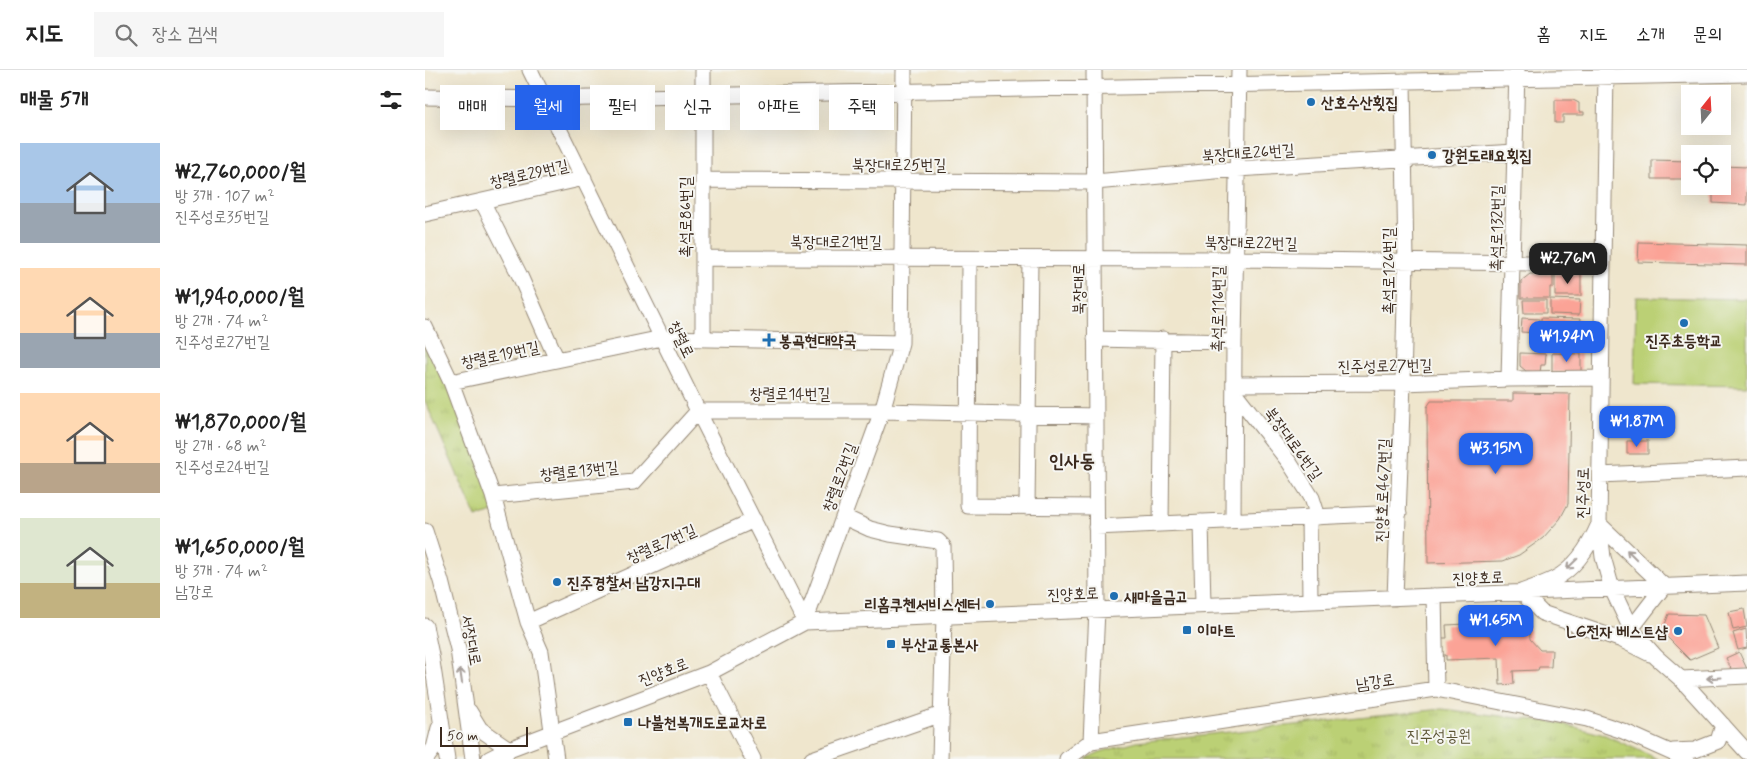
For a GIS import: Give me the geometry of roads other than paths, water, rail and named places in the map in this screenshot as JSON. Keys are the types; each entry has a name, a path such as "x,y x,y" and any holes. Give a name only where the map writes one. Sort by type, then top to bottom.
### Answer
{"street":[{"name":"창렬로","path":"530,70 537,85"},
{"name":"촉석로86번길","path":"703,70 703,85"},
{"name":"창렬로2번길","path":"805,622 882,411 901,343 904,70"},
{"name":"북장대로","path":"1091,741 1097,610 1094,70"},
{"path":"730,94 1094,87 1239,77 1383,76 1403,81 1517,74 1693,72 1747,74"},
{"name":"진주성로","path":"1606,73 1599,524 1603,557 1612,588 1631,628 1656,657 1681,679 1747,752"},
{"name":"촉석로132번길","path":"1509,379 1517,74"},
{"name":"촉석로116번길","path":"1235,388 1234,342 1239,77"},
{"name":"촉석로126번길","path":"1403,81 1406,262 1403,383"},
{"path":"580,98 665,96"},
{"path":"425,97 515,99"},
{"name":"창렬로","path":"560,130 698,411 755,520 805,622"},
{"name":"촉석로86번길","path":"703,130 703,338"},
{"path":"1405,160 1515,152"},
{"name":"북장대로26번길","path":"1095,182 1237,169 1405,160"},
{"name":"창렬로29번길","path":"425,214 584,178"},
{"name":"북장대로25번길","path":"703,180 1095,182"},
{"name":"창렬로29번길","path":"482,201 520,276"},
{"name":"북장대로21번길","path":"703,258 1095,259"},
{"path":"969,259 968,506 1096,507"},
{"path":"1027,507 1030,259"},
{"name":"북장대로22번길","path":"1095,259 1603,264"},
{"name":"창렬로19번길","path":"520,276 557,360"},
{"path":"425,327 451,382 493,496 528,622 541,652 556,759"},
{"name":"창렬로19번길","path":"451,382 662,338 901,343"},
{"path":"1095,338 1234,342"},
{"path":"1161,524 1163,339"},
{"name":"진주성로27번길","path":"1235,388 1509,379 1601,378"},
{"name":"진양호로467번길","path":"1395,598 1403,383"},
{"path":"1233,520 1235,388"},
{"name":"북장대로6번길","path":"1235,388 1289,462 1312,498 1313,517"},
{"name":"창렬로14번길","path":"698,411 882,411 1096,416"},
{"name":"창렬로13번길","path":"493,496 633,482 698,411"},
{"path":"1600,474 1747,468"},
{"path":"1096,527 1399,513"},
{"path":"843,517 870,529 938,541 943,546 944,616 940,759"},
{"path":"1310,601 1313,517"},
{"name":"창렬로7번길","path":"528,622 755,520"},
{"path":"1201,522 1203,606"},
{"path":"1631,628 1665,586 1599,524 1590,544 1572,565 1556,578 1521,592 1543,613 1622,640 1656,657"},
{"name":"서장대로","path":"425,531 441,581 458,649 473,759"},
{"name":"진양호로","path":"489,759 506,754 553,732 709,673 805,622 1747,583"},
{"path":"1434,596 1436,689"},
{"path":"425,626 447,759"},
{"path":"709,673 753,759"},
{"path":"1681,679 1747,676"},
{"name":"남강로","path":"1067,759 1091,741 1436,689 1587,719 1623,731 1686,759"},
{"path":"465,705 480,729 506,754"},
{"path":"812,759 941,714"},
{"path":"426,759 434,748 441,724"},
{"path":"1667,751 1695,750 1718,741 1723,725"}],"place":[{"name":"산호수산횟집","path":"1311,102"},
{"name":"강원도래요횟집","path":"1432,155"},
{"name":"진주초등학교","path":"1684,323"},
{"name":"봉곡현대약국","path":"769,340"},
{"name":"진주경찰서 남강지구대","path":"557,582"},
{"name":"새마을금고","path":"1114,596"},
{"name":"리홈쿠첸서비스센터","path":"990,604"},
{"name":"이마트","path":"1187,630"},
{"name":"LG전자 베스트샵","path":"1678,631"},
{"name":"부산교통본사","path":"891,644"},
{"name":"나불천복개도로교차로","path":"628,722"}],"district":[{"name":"인사동","path":"1072,460"}],"park label":[{"name":"진주성공원","path":"1439,735"}]}
